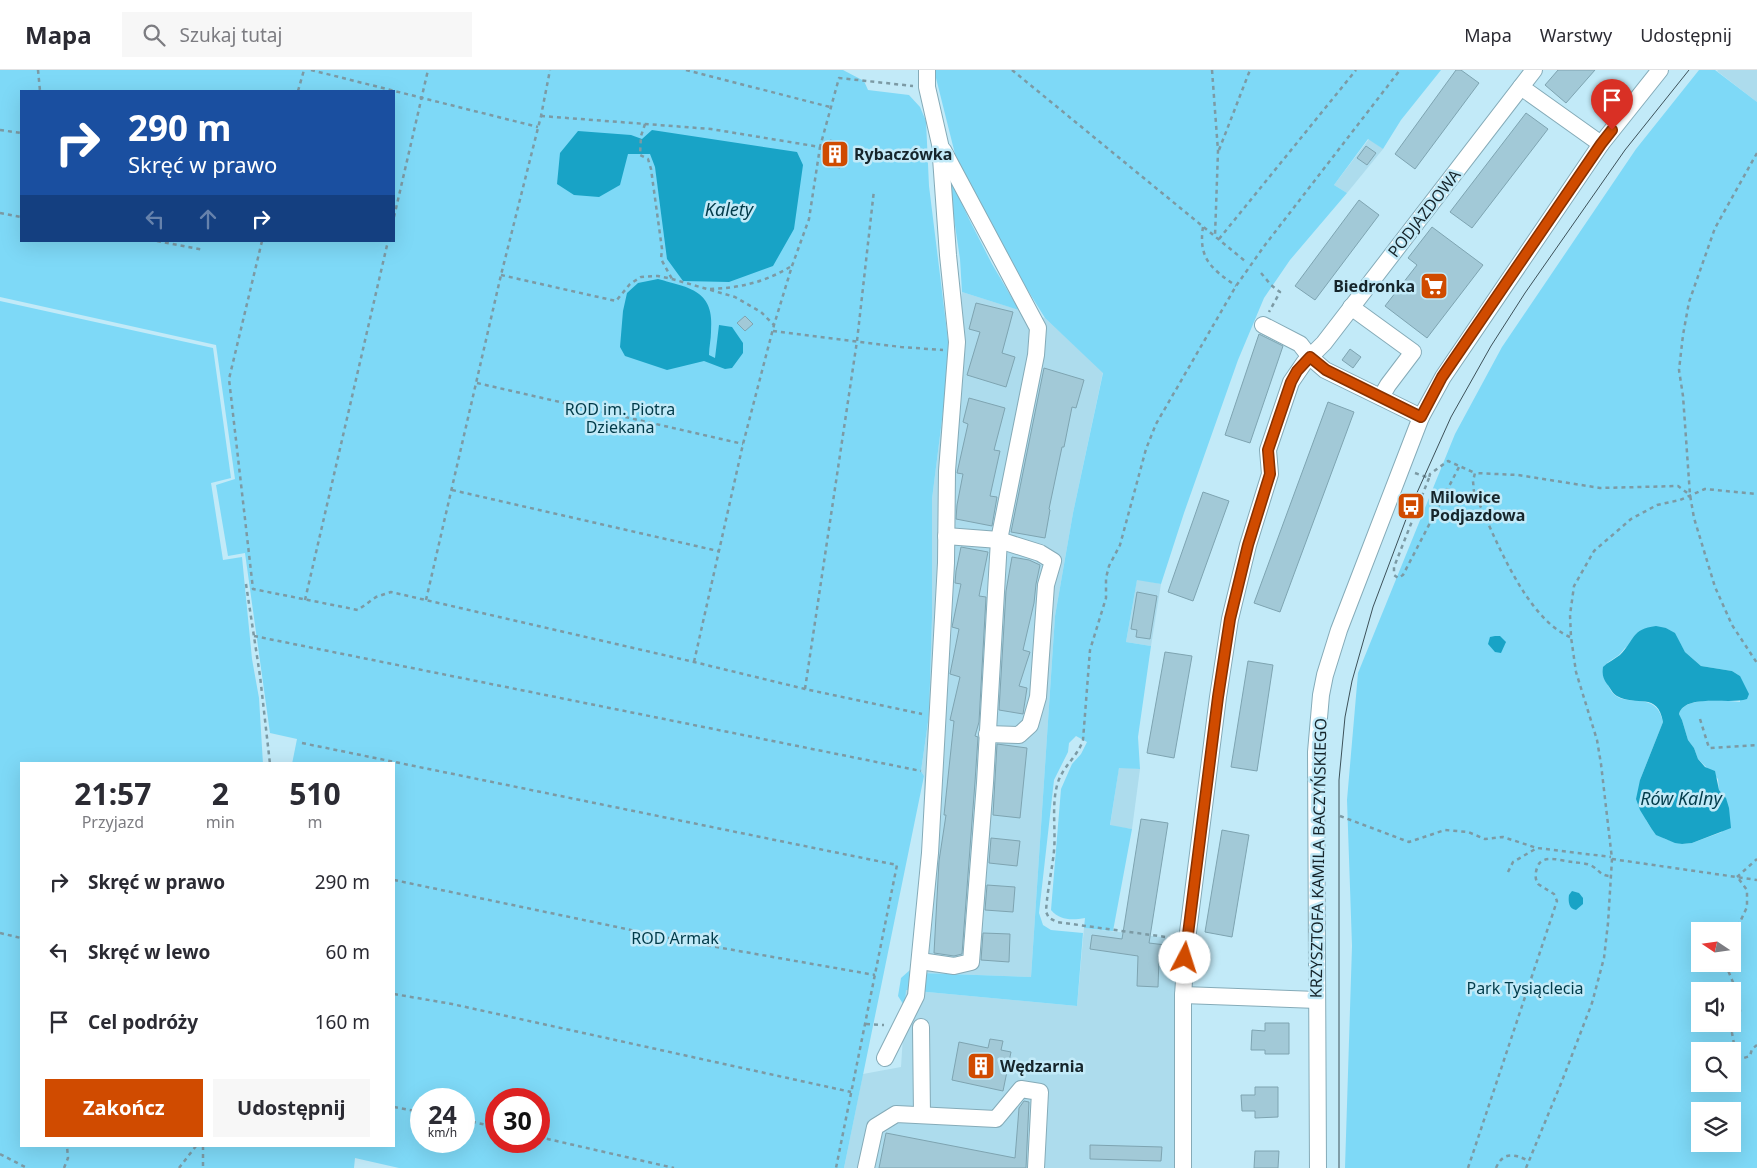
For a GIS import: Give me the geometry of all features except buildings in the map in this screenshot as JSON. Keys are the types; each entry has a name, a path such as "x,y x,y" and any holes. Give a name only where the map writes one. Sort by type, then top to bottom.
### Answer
{"street":[{"path":"885,1058 916,996 920,961 935,774 946,536 947,471 957,342 948,255 940,144 927,87 927,70"},
{"name":"PODJAZDOWA","path":"1184,1168 1183,995 1186,940 1230,619 1248,545 1270,474 1268,450 1291,382 1297,371 1324,343 1534,70"},
{"name":"KRZYSZTOFA KAMILA BACZYŃSKIEGO","path":"1318,1168 1316,752 1321,695 1339,630 1421,417 1442,377 1601,144 1660,70"},
{"path":"1521,87 1601,144"},
{"path":"920,961 954,966 971,962 988,734 999,540 1036,355 1038,328 940,144"},
{"path":"1351,306 1413,352 1381,397"},
{"path":"1263,325 1300,344 1310,357 1326,370 1421,417"},
{"path":"946,536 999,540 1040,554 1053,561 1046,585 1038,697 1030,725 1018,735 988,734"},
{"path":"1183,995 1316,1000"},
{"path":"921,1027 922,1115"},
{"path":"866,1168 875,1127 896,1114 996,1119 1020,1089 1040,1092 1036,1168"}],"path":[{"path":"38,70 40,90"},
{"path":"298,90 304,70"},
{"path":"311,70 390,90"},
{"path":"395,213 428,70"},
{"path":"426,600 501,275 541,116 550,70"},
{"path":"686,70 830,107"},
{"path":"1012,70 1245,261"},
{"path":"1212,70 1218,152 1215,236"},
{"path":"1218,152 1250,70"},
{"path":"1219,239 1356,70"},
{"path":"1186,940 1057,922 1049,918 1046,912 1054,851 1054,800 1065,767 1078,752 1083,740 1090,650 1106,598 1106,578 1109,566 1116,556 1120,545 1146,449 1156,424 1236,286 1265,245 1400,70"},
{"path":"694,662 743,444 774,326 792,266 809,219 820,147 839,78 927,87"},
{"path":"395,91 538,128"},
{"path":"541,116 711,129 820,147"},
{"path":"645,124 641,136 640,155 648,159 651,170 662,249 661,259 672,279"},
{"path":"0,130 20,133"},
{"path":"1757,153 1715,228 1689,302 1679,370 1683,396 1690,495 1694,518 1715,587 1732,625 1757,663"},
{"path":"805,689 857,341 874,190"},
{"path":"0,213 20,217"},
{"path":"1203,226 1202,249 1208,261 1219,274 1236,286"},
{"path":"163,242 204,250"},
{"path":"253,589 229,379 262,242"},
{"path":"305,600 388,242"},
{"path":"706,290 735,288 774,277 792,266"},
{"path":"1261,274 1280,292 1263,325"},
{"path":"501,275 616,301 630,284 641,277 658,276 735,297 761,312 774,326"},
{"path":"773,331 901,347 956,350"},
{"path":"477,383 743,444"},
{"path":"1459,467 1403,575 1398,578 1394,575 1394,567 1430,474 1448,461 1475,473 1518,475 1600,488 1678,486 1690,495"},
{"path":"1414,472 1429,478"},
{"path":"1475,473 1473,481 1474,492 1519,585 1534,607 1546,620 1561,633 1571,637"},
{"path":"1526,1168 1592,1003 1604,958 1611,858 1602,764 1597,740 1576,672 1571,637 1570,615 1574,586 1594,551 1631,519 1657,505 1680,500 1705,489 1757,494"},
{"path":"452,490 718,551"},
{"path":"246,584 270,762"},
{"path":"247,588 358,610 376,597 391,592 805,689 938,717"},
{"path":"254,636 935,774"},
{"path":"1700,719 1708,748 1757,745"},
{"path":"302,743 395,762"},
{"path":"395,762 897,865 836,1168"},
{"path":"1340,816 1409,842 1445,830 1468,832 1485,838 1503,837 1537,848 1757,880"},
{"path":"1508,872 1513,862 1537,848"},
{"path":"1468,1168 1555,906 1556,897 1554,894 1540,886 1536,881 1536,869 1540,861 1544,859 1592,865 1600,874 1610,876"},
{"path":"1738,877 1757,859"},
{"path":"1738,877 1747,890 1747,907 1740,922"},
{"path":"395,880 688,942 875,975"},
{"path":"0,933 20,938"},
{"path":"1728,972 1738,994 1740,1011 1732,1033 1736,1055 1744,1058 1750,1056 1752,1049 1757,1045"},
{"path":"395,994 461,1006 851,1092"},
{"path":"395,1107 410,1110"},
{"path":"550,1140 674,1168"},
{"path":"64,1168 68,1158 67,1147"},
{"path":"180,1168 195,1147"},
{"path":"202,1147 203,1168"},
{"path":"0,1154 27,1168"},
{"path":"1496,1168 1502,1158 1511,1155 1529,1160"}],"shaded area":[{"path":"1757,70 1757,102 1717,71"},
{"path":"1369,139 1383,149 1347,193 1334,185"},
{"path":"962,292 1045,318 1103,372 1073,513 1055,616 1031,977 922,973 924,776 921,771 929,715 932,617 932,499 950,356"},
{"path":"1137,579 1161,584 1151,646 1126,642"},
{"path":"1119,767 1140,769 1132,829 1110,826"},
{"path":"1084,928 1178,939 1176,1168 844,1168 863,1074 901,1067 906,990 1077,1006"}],"green space":[{"path":"0,70 843,70 864,81 868,90 909,95 920,107 926,121 929,186 950,356 932,499 932,617 929,715 921,771 924,776 844,1168 399,1168 355,1158 354,1168 0,1168 0,301 213,348 231,478 211,483 223,560 242,557 252,659 259,698 263,762 20,762 20,1147 395,1147 395,762 292,762 297,739 270,733 245,553 228,556 216,485 235,479 216,345 0,297"},
{"path":"934,70 1441,70 1401,120 1383,149 1368,139 1334,185 1347,193 1290,260 1264,298 1238,360 1161,584 1137,580 1126,642 1151,646 1138,737 1140,769 1119,768 1110,825 1132,829 1113,931 1084,928 1085,918 1063,918 1051,910 1061,789 1072,764 1081,754 1087,742 1076,736 1069,743 1068,752 1054,780 1039,913 1043,925 1051,930 1083,933 1077,1006 906,990 905,1007 898,996 901,978 910,970 922,973 1031,977 1055,616 1073,513 1103,373 1045,318 993,234 959,170"},
{"name":"Park Tysiąclecia","path":"1699,70 1715,70 1757,102 1757,1168 1345,1168 1352,946 1347,800 1358,673 1455,434 1502,347 1636,149","holes":["1666,628 1674,633 1685,652 1701,666 1732,671 1740,676 1740,702 1697,702 1682,708 1679,714 1688,740 1694,748 1698,759 1718,779 1719,790 1726,798 1722,832 1692,843 1682,844 1665,839 1651,828 1646,820 1640,780 1663,722 1659,711 1653,705 1646,702 1629,700 1614,694 1609,687 1607,678 1607,663 1619,655 1625,648"]},
{"path":"947,171 992,264 1019,310 962,292 960,259"}],"water":[{"name":"Kalety","path":"652,130 797,152 803,165 794,229 773,266 729,282 683,281 667,259 655,167 650,154 628,154 620,185 599,197 574,195 557,184 560,153 578,131 631,135 642,139"},
{"path":"658,279 690,289 704,299 709,307 711,318 709,355 715,358 719,325 732,327 743,343 743,353 732,368 725,369 704,361 667,370 625,356 620,347 623,311 627,293 638,283"},
{"name":"Rów Kalny","path":"1648,627 1666,628 1675,633 1685,652 1701,666 1732,671 1740,676 1749,694 1747,699 1739,701 1709,701 1690,704 1683,708 1679,714 1688,740 1694,748 1698,759 1705,767 1715,771 1719,790 1726,798 1729,808 1731,828 1692,843 1675,843 1656,835 1640,810 1636,799 1640,780 1663,722 1660,712 1651,703 1624,699 1613,693 1603,674 1603,667 1625,650 1634,636"},
{"path":"1500,636 1506,642 1501,653 1495,652 1488,644 1490,637"},
{"path":"1572,891 1579,893 1583,898 1583,904 1576,910 1570,907 1569,903 1569,895"}],"tram line":[{"path":"1339,1168 1339,780 1345,717 1352,681 1373,607 1411,506 1451,417 1491,346 1525,293 1625,150 1689,70"}],"place":[{"name":"Rybaczówka","path":"835,154"},
{"name":"Biedronka","path":"1434,286"},
{"name":"Milowice Podjazdowa","path":"1411,506"},
{"name":"Wędzarnia","path":"981,1066"}],"route":[{"path":"1185,958 1218,697 1230,619 1248,545 1270,474 1268,450 1291,382 1297,371 1310,357 1326,370 1421,417 1442,377 1612,130"}],"park label":[{"name":"ROD im. Piotra Dziekana","path":"620,418"},
{"name":"ROD Armak","path":"675,938"}]}
